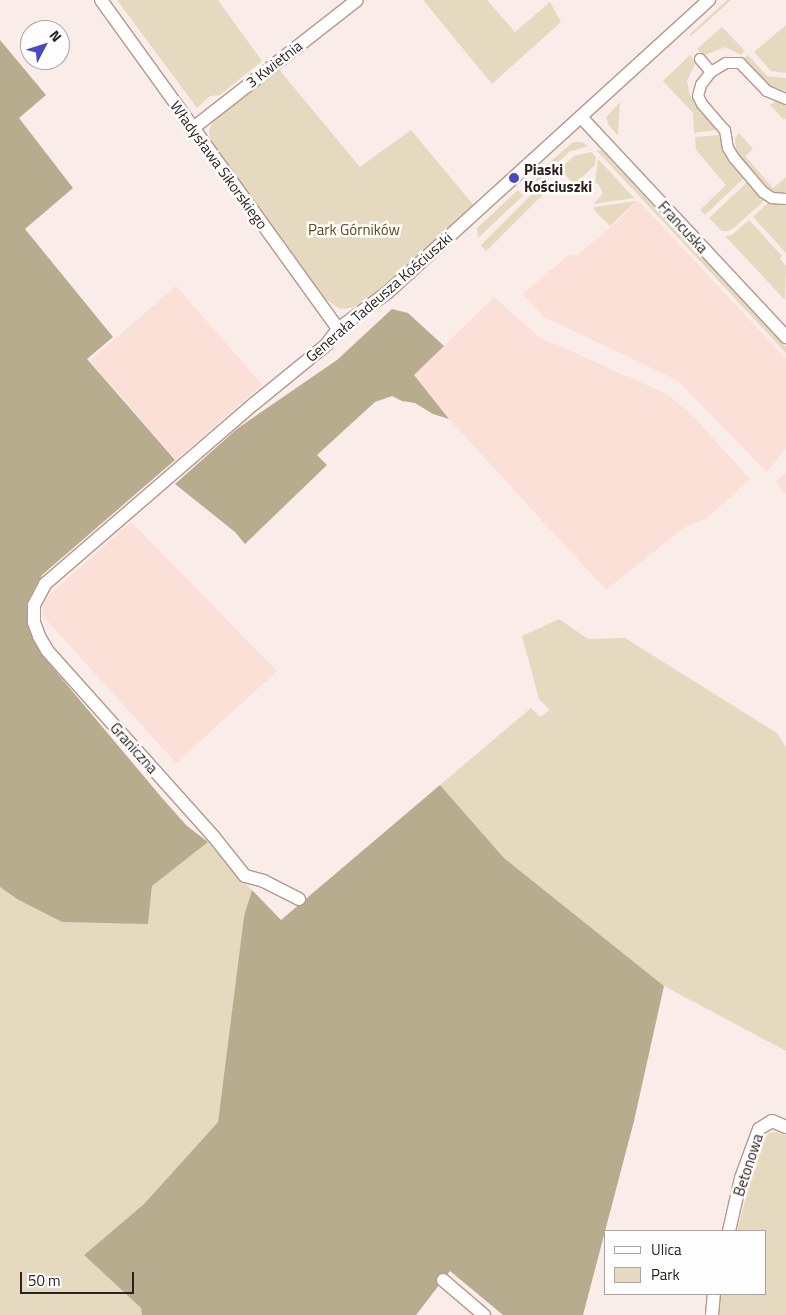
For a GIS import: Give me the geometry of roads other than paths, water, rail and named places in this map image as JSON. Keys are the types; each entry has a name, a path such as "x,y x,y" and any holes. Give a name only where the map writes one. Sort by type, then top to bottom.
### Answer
{"street":[{"name":"Władysława Sikorskiego","path":"101,0 192,129 338,329"},
{"name":"3 Kwietnia","path":"192,129 357,0"},
{"name":"Generała Tadeusza Kościuszki","path":"65,567 248,409 326,345 338,329 395,286 709,0"},
{"path":"700,59 711,72"},
{"path":"786,99 767,91 748,68 740,63 726,63 711,72 701,85 698,96 702,104 725,130 728,148 734,158 763,192 772,198 786,199"},
{"name":"Francuska","path":"581,117 786,337"},
{"name":"Graniczna","path":"65,567 46,584 34,605 34,622 47,650 190,810 246,876 264,881 299,899"},
{"name":"Betonowa","path":"729,1230 741,1178 759,1129 772,1121 786,1127"},
{"path":"443,1280 484,1315"},
{"path":"712,1315 714,1295"}],"place":[{"name":"Piaski Kościuszki","path":"514,178"}],"park label":[{"name":"Park Górników","path":"354,230"}]}
